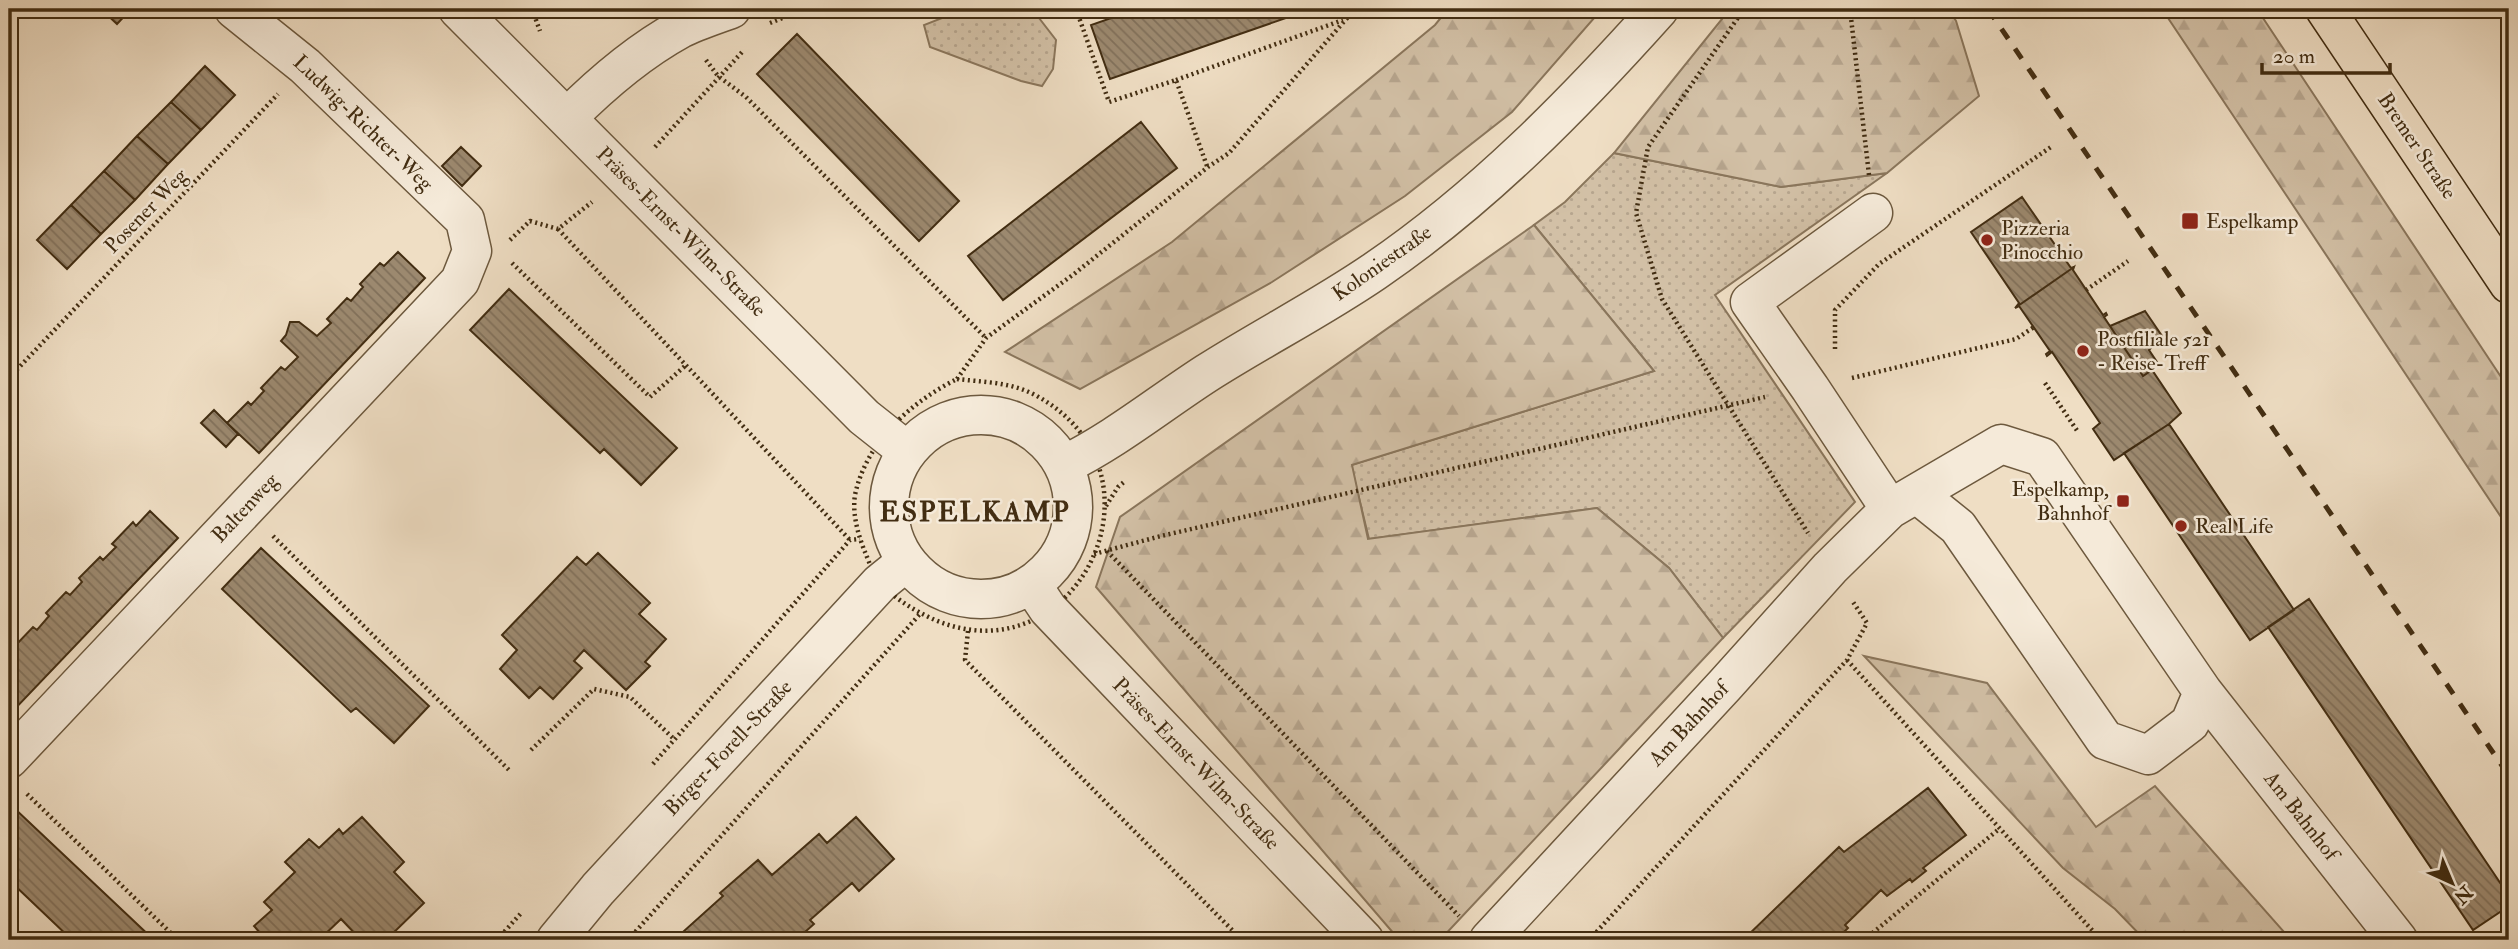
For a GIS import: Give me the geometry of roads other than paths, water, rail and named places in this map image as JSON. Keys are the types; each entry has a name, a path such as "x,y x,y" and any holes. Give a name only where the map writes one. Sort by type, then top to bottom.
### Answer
{"main road":[{"name":"Bremer Straße","path":"2325,9 2509,284"}],"street":[{"name":"Ludwig-Richter-Weg","path":"234,9 305,66 465,220 485,251"},
{"name":"Präses-Ernst-Wilm-Straße","path":"458,9 864,417 896,442"},
{"path":"568,117 602,83 641,54 682,28 732,9"},
{"name":"Koloniestraße","path":"1079,457 1208,373 1375,272 1470,200 1588,88 1659,9"},
{"path":"1874,213 1750,302 1822,385 1903,502 1958,527 2105,740 2148,755 2190,723 2203,692"},
{"name":"Baltenweg","path":"14,773 245,509 460,281 485,251"},
{"path":"989,414 1020,422 1079,457 1071,530 1040,597 965,598 893,572 893,536 888,506 896,442 958,417 989,414"},
{"name":"Am Bahnhof","path":"1475,929 1716,696 1830,568 1903,502 2001,444 2042,457 2203,692 2398,940"},
{"name":"Birger-Forell-Straße","path":"556,940 598,889 893,572"},
{"name":"Präses-Ernst-Wilm-Straße","path":"1040,597 1364,940"}],"railway":[{"path":"1988,9 2509,776"}],"place":[{"name":"Espelkamp","path":"2190,221"},
{"name":"Pizzeria Pinocchio","path":"1987,240"},
{"name":"Postfiliale 521 - Reise-Treff","path":"2083,351"},
{"name":"Espelkamp, Bahnhof","path":"2123,501"},
{"name":"Real Life","path":"2181,526"}],"district":[{"name":"ESPELKAMP","path":"975,512"}]}
